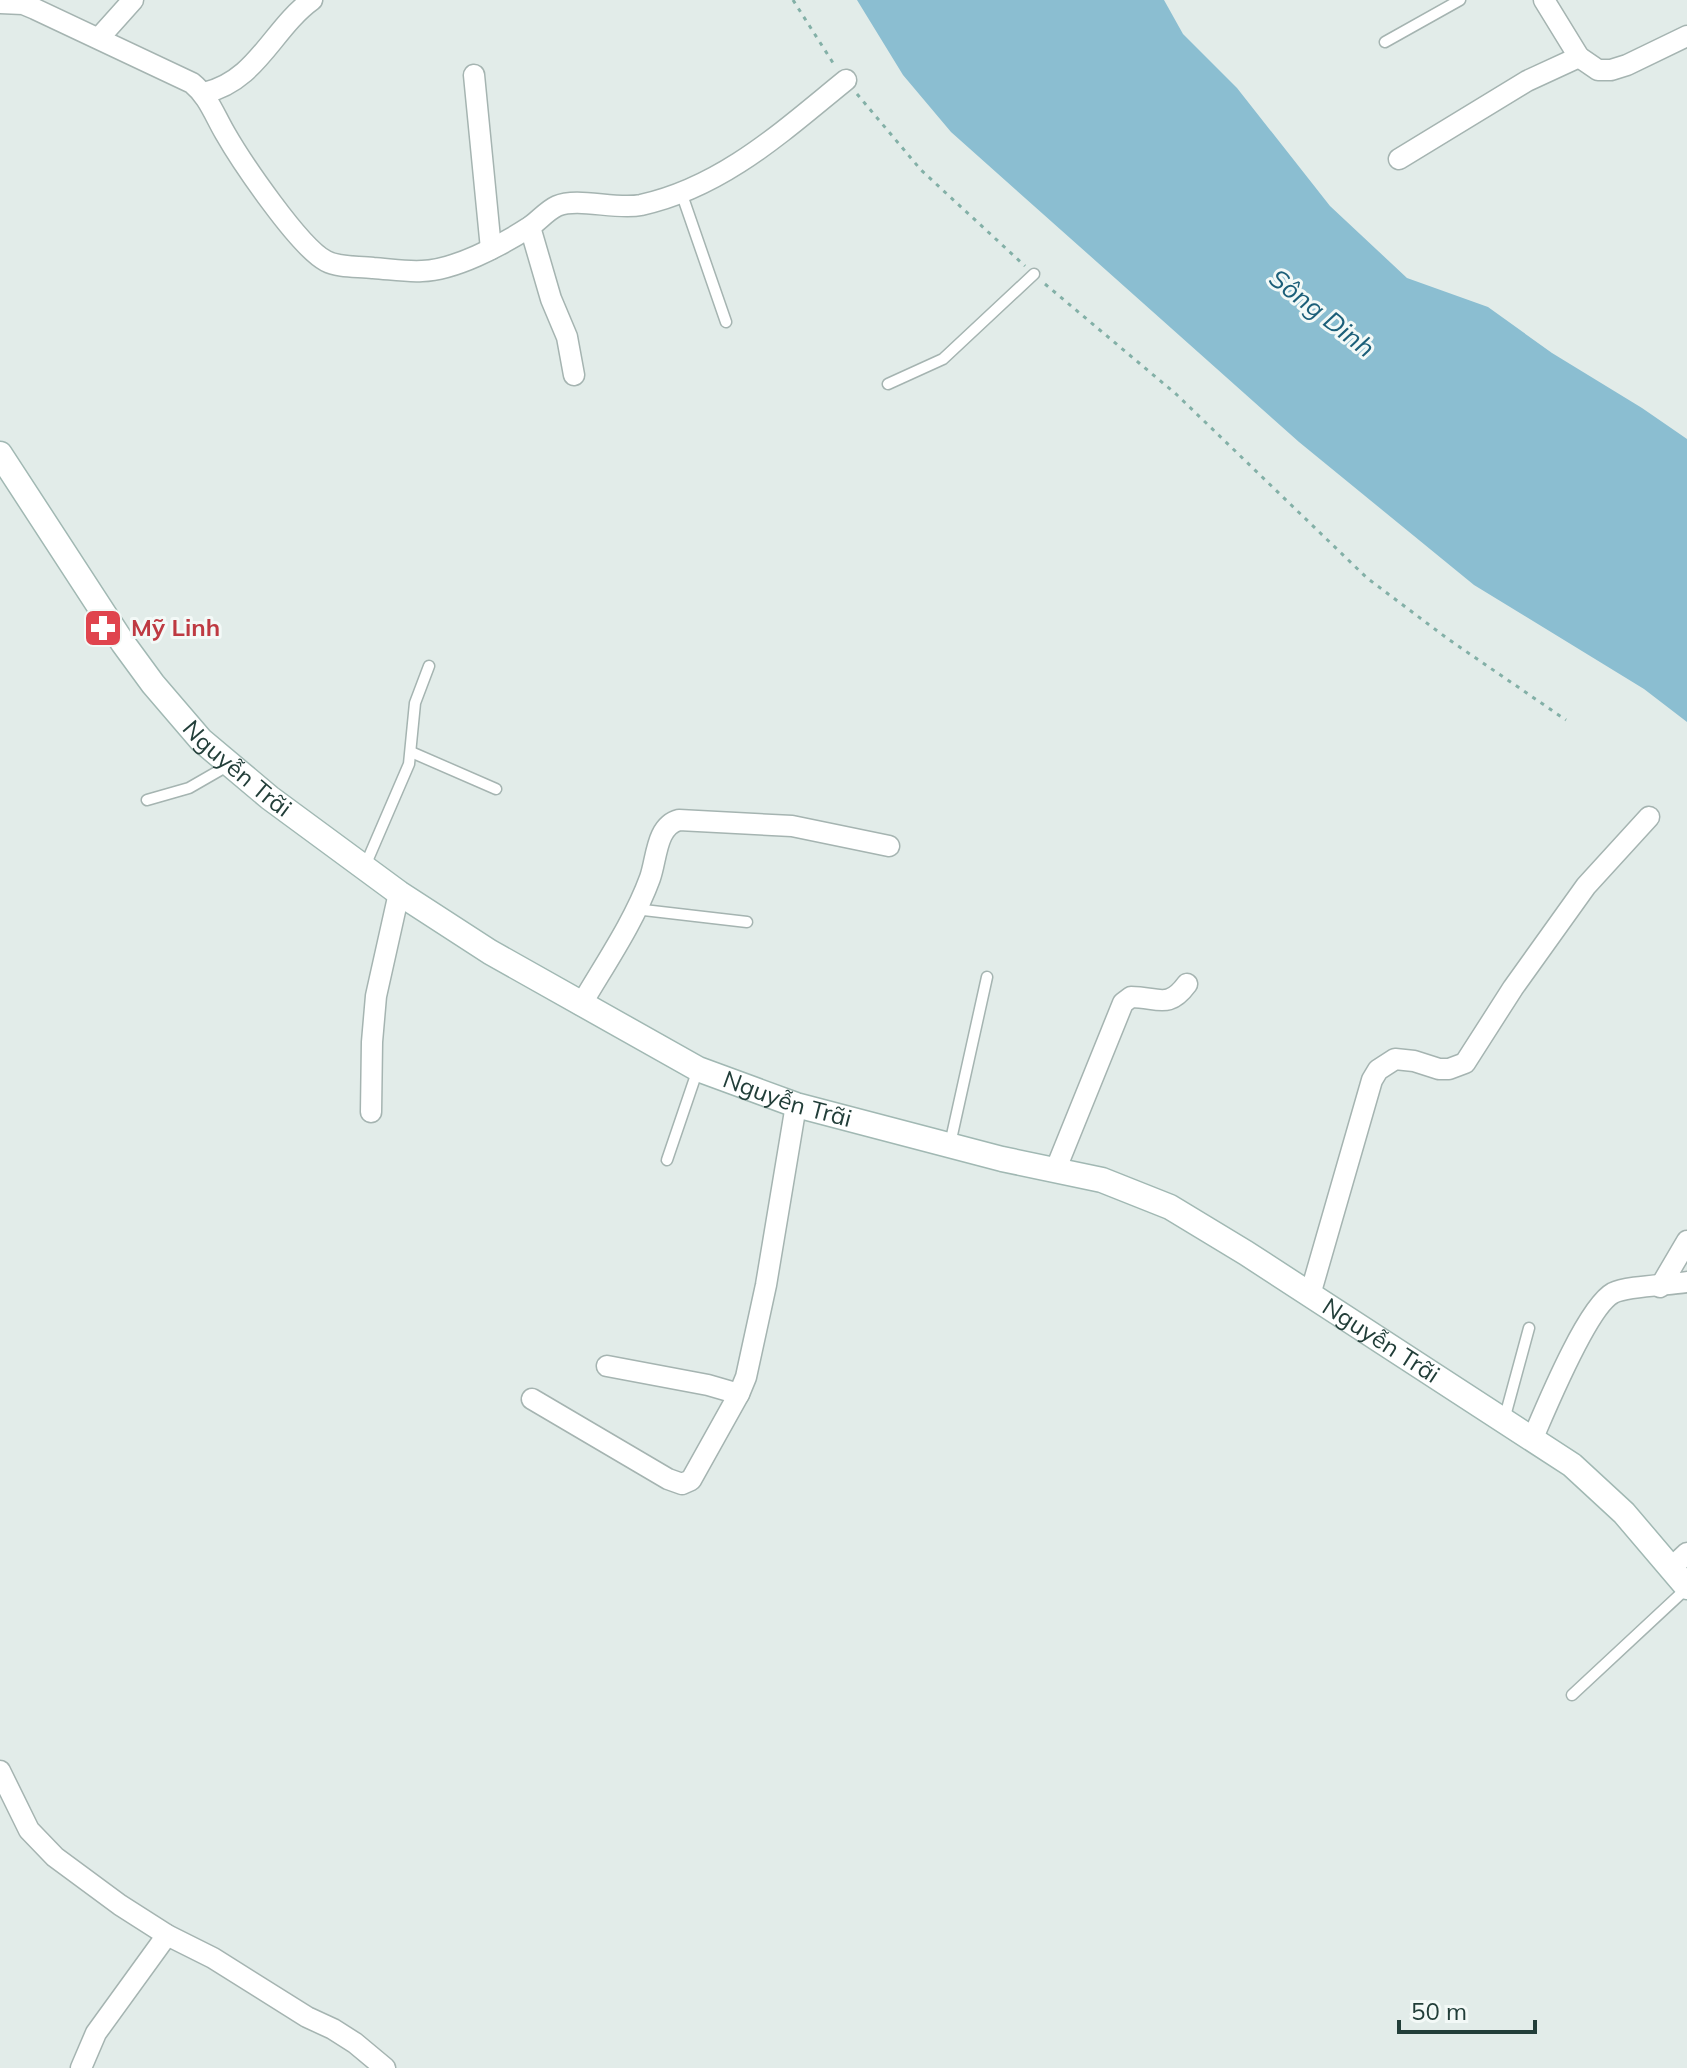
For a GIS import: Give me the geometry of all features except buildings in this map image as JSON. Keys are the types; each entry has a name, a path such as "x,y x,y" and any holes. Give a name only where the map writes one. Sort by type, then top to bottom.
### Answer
{"main road":[{"name":"Nguyễn Trãi","path":"0,454 145,674 201,740 229,765 399,893 490,952 698,1069 796,1105 950,1146 1102,1180 1170,1207 1572,1465 1679,1560 1687,1587"}],"street":[{"path":"99,38 133,0"},
{"path":"204,93 220,89 245,74 287,22 312,0"},
{"path":"1544,0 1579,57 1592,68 1611,70 1687,36"},
{"path":"9,2 35,9 99,38 180,76 204,93 241,159 296,233 326,261 419,272 446,266 491,249 530,227 560,205 624,207 651,202 707,181 748,159 846,80"},
{"path":"1399,159 1527,81 1579,57"},
{"path":"474,75 491,249"},
{"path":"530,227 551,299 567,337 574,375"},
{"path":"1310,1295 1372,1080 1378,1070 1395,1059 1439,1069 1465,1063 1528,966 1586,886 1649,817"},
{"path":"581,1005 635,909 651,875 662,833 667,826 679,820 792,826 889,846"},
{"path":"371,1112 376,996 399,893"},
{"path":"1055,1171 1123,1003 1131,997 1167,1001 1178,997 1187,984"},
{"path":"532,1399 668,1479 682,1484 691,1480 746,1377 766,1285 796,1105"},
{"path":"1660,1287 1687,1241"},
{"path":"1532,1440 1570,1359 1605,1298 1622,1290 1687,1282"},
{"path":"607,1366 739,1394"},
{"path":"0,1771 29,1830 41,1844 120,1905 307,2017 333,2029 385,2068"},
{"path":"81,2068 96,2033 167,1935"}],"lane":[{"path":"1385,42 1460,0"},
{"path":"681,192 726,322"},
{"path":"888,384 943,359 1034,274"},
{"path":"364,868 409,764 415,703 429,666"},
{"path":"411,752 496,789"},
{"path":"147,800 189,788 229,765"},
{"path":"635,909 747,922"},
{"path":"950,1146 987,977"},
{"path":"667,1160 698,1069"},
{"path":"1503,1422 1529,1328"},
{"path":"1572,1695 1687,1587"}],"path":[{"path":"793,0 846,80 921,170 977,224 1176,394 1358,571 1448,639 1566,720"}],"water":[{"name":"Sông Dinh","path":"857,0 1164,0 1183,34 1237,88 1330,206 1407,278 1488,307 1552,353 1687,439 1687,722 1644,689 1474,585 1299,442 951,132 903,75"}],"place":[{"name":"Mỹ Linh","path":"103,628"}]}
